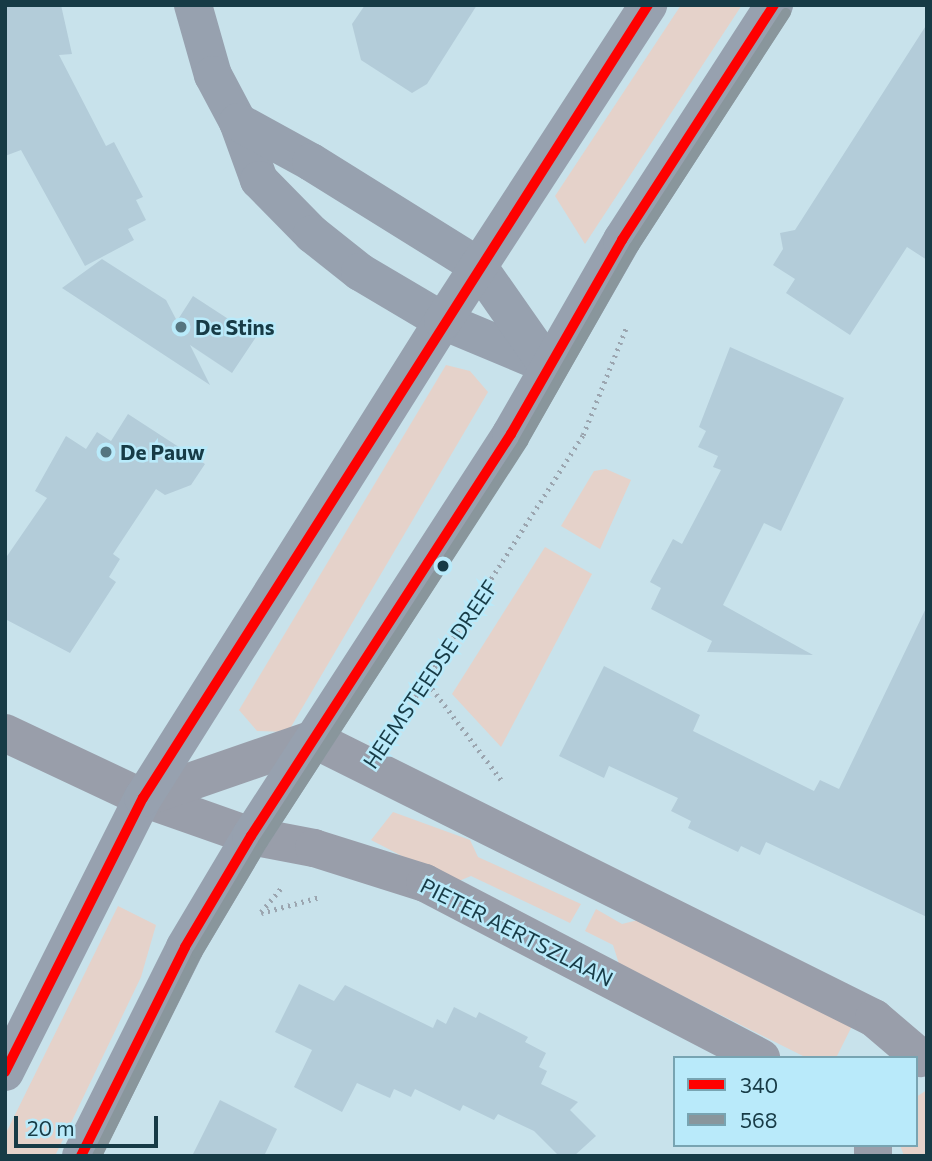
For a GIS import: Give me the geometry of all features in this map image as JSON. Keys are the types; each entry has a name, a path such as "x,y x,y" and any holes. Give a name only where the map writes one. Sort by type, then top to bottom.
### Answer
{"main road":[{"path":"193,5 213,75 238,122 259,180 312,234 360,272 443,321 548,365"},
{"path":"5,1072 143,798 478,266 648,5"},
{"path":"81,1156 185,947 251,836 511,434 548,365 774,5"},
{"path":"238,122 311,162 478,266 548,365"}],"street":[{"name":"PIETER AERTSZLAAN","path":"5,733 143,798 251,836 314,848 425,883 757,1056"},
{"path":"143,798 313,739 874,1018 918,1056"}],"path":[{"name":"HEEMSTEEDSE DREEF","path":"368,767 428,683 583,435 628,321"},
{"path":"428,683 518,802 538,850"},
{"path":"250,924 314,848"}],"shaded area":[{"path":"681,5 742,5 585,244 555,196"},
{"path":"446,365 470,371 488,392 288,732 257,731 239,710"},
{"path":"606,469 631,480 600,549 561,526 594,471"},
{"path":"545,547 592,574 501,747 452,694"},
{"path":"393,812 470,840 478,857 581,904 570,923 471,876 454,883 371,840"},
{"path":"118,906 156,925 141,977 55,1156 5,1156 5,1135"},
{"path":"596,909 622,924 642,919 853,1024 837,1056 803,1056 619,964 613,945 585,931"},
{"path":"927,1090 927,1156 904,1156 901,1147 918,1147 918,1096"}],"building":[{"path":"5,5 61,5 72,54 59,55 106,146 114,142 143,197 136,200 146,220 128,229 134,240 85,266 21,150 5,156"},
{"path":"365,5 477,5 427,84 412,93 361,60 352,24"},
{"path":"927,24 927,260 907,247 850,335 786,293 795,279 773,265 783,249 780,233 795,230"},
{"name":"De Stins","path":"102,259 166,300 177,321 193,296 256,337 232,373 190,345 210,385 62,288"},
{"path":"730,347 844,398 781,531 764,523 723,605 813,655 707,652 712,641 651,609 661,588 650,582 673,539 682,544 721,470 713,467 718,456 698,447 706,431 699,427"},
{"path":"128,414 205,464 191,485 165,495 156,489 113,554 120,559 109,577 116,582 70,653 5,619 5,559 47,498 35,491 66,436 86,449 97,432 111,441"},
{"path":"927,606 927,917 766,842 760,855 741,846 738,852 688,828 691,821 671,811 678,798 609,766 604,778 559,756 604,666 700,715 693,731 814,791 820,780 839,789"},
{"path":"299,984 334,1001 345,985 433,1028 437,1019 446,1024 454,1007 476,1018 479,1012 528,1037 525,1042 546,1053 539,1067 547,1071 541,1084 578,1102 570,1110 596,1136 574,1156 559,1156 534,1131 498,1114 494,1120 463,1105 460,1111 415,1089 411,1097 394,1089 390,1098 357,1083 342,1112 294,1087 312,1050 275,1032"},
{"path":"220,1100 277,1129 264,1156 192,1156"}],"transit line":[{"name":"340","path":"5,1072 143,798 648,5"},
{"name":"340","path":"81,1156 185,947 251,836 511,434 622,240 774,5"},
{"name":"568","path":"97,1156 197,954 263,843 523,442 634,247 786,13"}],"place":[{"name":"De Stins","path":"181,327"},
{"name":"De Pauw","path":"106,452"}]}
